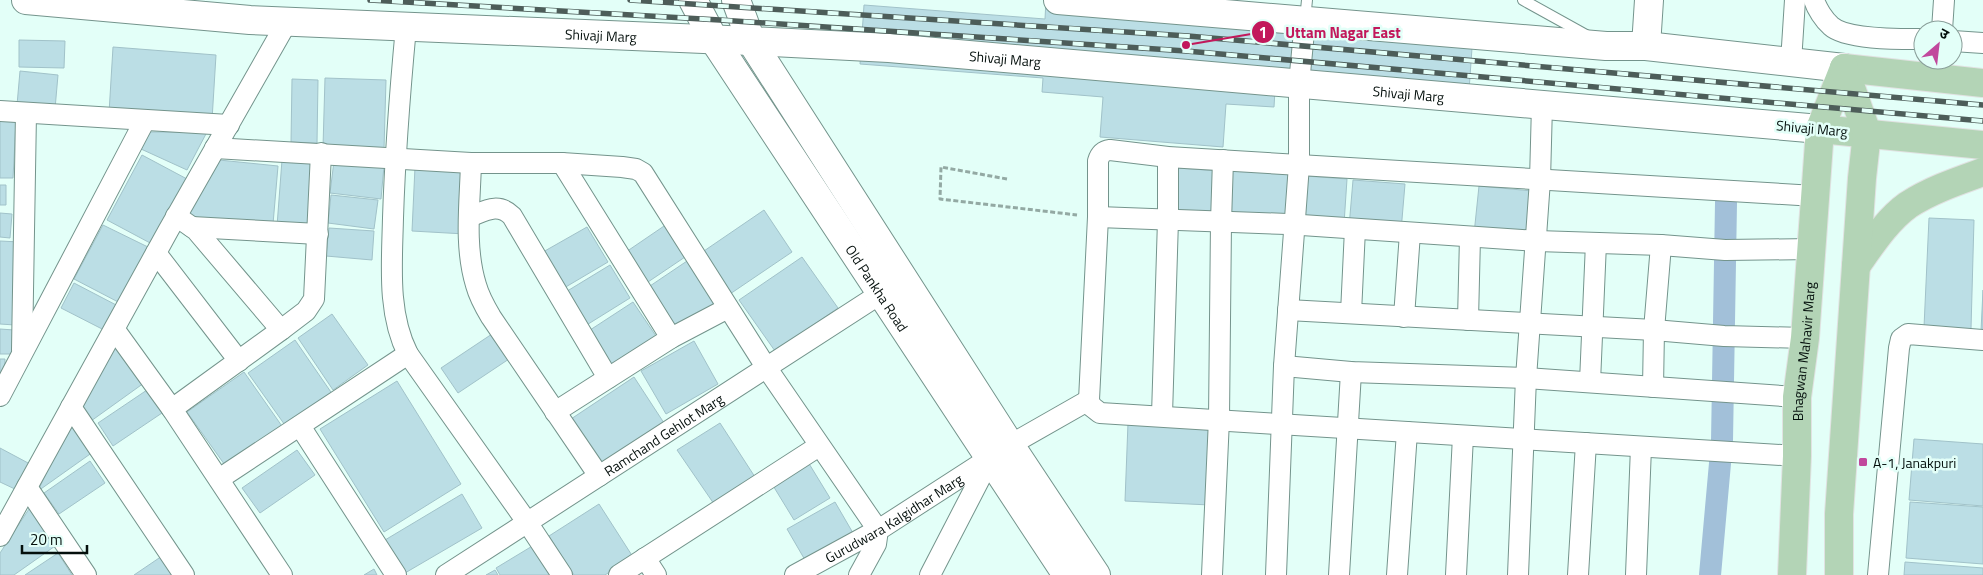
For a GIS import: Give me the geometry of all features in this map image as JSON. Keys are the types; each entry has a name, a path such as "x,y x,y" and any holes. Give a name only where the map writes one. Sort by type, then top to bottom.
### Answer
{"main road":[{"name":"Shivaji Marg","path":"26,0 287,22 889,48 1866,133 1983,145"},
{"name":"Old Pankha Road","path":"693,0 714,40 880,294 1096,575"},
{"name":"Old Pankha Road","path":"736,0 752,41 1000,452 1067,575"},
{"path":"1058,0 1306,10 1606,46 1646,46 1844,68 1913,69"},
{"path":"1646,46 1649,0"},
{"path":"1839,575 1839,514 1866,133 1844,68"},
{"name":"Bhagwan Mahavir Marg","path":"1792,575 1797,456 1797,397 1805,338 1820,129 1844,68"},
{"path":"1942,70 1983,82"},
{"path":"1856,266 1887,225 1908,205 1934,191 1983,172"}],"street":[{"path":"1791,62 1795,0"},
{"path":"1814,0 1816,7 1831,26 1841,32 1882,38 1913,39"},
{"path":"1943,20 1944,0"},
{"path":"1276,575 1281,422 1299,165 1299,84 1306,10"},
{"path":"0,536 156,253 184,222 216,148 287,22"},
{"path":"406,27 395,158 392,276 397,323 402,343 562,575"},
{"path":"1963,42 1983,43"},
{"path":"1518,575 1526,378 1537,241 1542,105"},
{"path":"0,111 229,125"},
{"path":"22,355 26,112"},
{"path":"0,396 145,120"},
{"path":"216,148 471,163 562,163 636,169 643,174 766,367 878,530 876,544 859,575"},
{"path":"1797,456 1463,436 1281,422 1100,413 1091,406 1089,400 1098,217 1098,161 1100,155 1110,150 1299,165 1815,196"},
{"path":"172,409 306,311 314,299 322,153"},
{"path":"1162,416 1168,156"},
{"path":"1212,575 1219,419 1223,160"},
{"path":"471,163 470,248 476,285 482,300 491,317 599,476"},
{"path":"562,163 671,338"},
{"path":"469,217 492,208 500,207 512,216 608,378"},
{"path":"1098,217 1295,225 1537,241 1661,245 1725,250 1812,249"},
{"path":"184,222 318,234"},
{"path":"184,222 204,239 281,330"},
{"path":"1350,313 1355,229"},
{"path":"1404,316 1410,233"},
{"path":"1468,320 1470,237"},
{"path":"1590,382 1596,243"},
{"path":"1652,387 1654,330 1661,245"},
{"path":"156,253 238,361"},
{"name":"Ramchand Gehlot Marg","path":"446,575 880,294"},
{"path":"555,412 671,338 728,308"},
{"path":"1288,310 1654,330 1724,336 1805,338"},
{"path":"115,330 172,409 282,575"},
{"path":"1878,575 1901,339 1908,334 1983,340"},
{"path":"219,479 408,354"},
{"path":"1284,366 1351,372 1526,378 1797,397"},
{"path":"1339,575 1351,372"},
{"name":"Gurudwara Kalgidhar Marg","path":"795,575 878,530 1000,452 1089,400"},
{"path":"71,407 184,575"},
{"path":"300,426 396,575"},
{"path":"1397,575 1406,432"},
{"path":"1456,575 1463,436"},
{"path":"1578,575 1586,443"},
{"path":"619,575 819,446"},
{"path":"1636,575 1641,446"},
{"path":"932,574 1000,452"},
{"path":"27,487 86,575"},
{"path":"645,558 656,575"}],"lane":[{"path":"1523,0 1606,46"}],"path":[{"path":"1007,179 941,167 940,199 1098,217"}],"building":[{"path":"1046,0 1225,0 1224,13 1278,16 1277,33 1472,48 1468,105 1275,90 1274,107 1226,104 1223,147 1100,137 1103,97 1042,92 1043,78 860,64 864,5 1045,19"},
{"path":"19,40 65,41 64,68 19,67"},
{"path":"113,47 216,55 212,120 109,113"},
{"path":"20,71 58,75 55,109 17,105"},
{"path":"325,78 386,80 384,149 323,147"},
{"path":"292,79 318,80 317,143 291,142"},
{"path":"0,120 16,121 13,178 0,178"},
{"path":"148,132 207,132 187,170 141,149"},
{"path":"142,155 187,179 152,244 107,220"},
{"path":"219,160 278,166 273,224 182,216"},
{"path":"282,160 316,163 310,228 277,226"},
{"path":"334,161 384,166 381,199 330,193"},
{"path":"415,167 468,170 465,234 412,231"},
{"path":"1178,168 1219,171 1216,217 1174,213"},
{"path":"1226,170 1291,174 1288,220 1223,215"},
{"path":"1306,176 1347,179 1344,224 1302,220"},
{"path":"1353,180 1405,184 1401,231 1349,227"},
{"path":"0,185 6,185 6,205 0,205"},
{"path":"1479,186 1532,191 1527,240 1474,234"},
{"path":"331,195 378,200 374,229 328,223"},
{"path":"764,210 792,252 730,294 701,253"},
{"path":"0,213 12,214 10,238 0,237"},
{"path":"1929,218 1974,220 1971,329 1924,327"},
{"path":"667,224 688,255 645,284 623,254"},
{"path":"103,225 150,248 122,304 74,279"},
{"path":"587,227 608,262 564,288 543,252"},
{"path":"329,228 374,231 372,260 326,256"},
{"path":"0,241 20,242 15,325 0,324"},
{"path":"802,257 838,308 775,351 739,300"},
{"path":"690,259 719,302 675,331 647,288"},
{"path":"610,265 630,298 585,326 564,293"},
{"path":"74,283 120,307 106,331 61,308"},
{"path":"1983,290 1983,331 1981,331"},
{"path":"633,302 658,339 611,369 587,332"},
{"path":"332,314 368,365 333,390 298,338"},
{"path":"0,329 14,330 14,354 0,354"},
{"path":"495,332 512,357 458,393 441,368"},
{"path":"295,340 333,395 287,428 248,373"},
{"path":"694,341 718,384 666,414 641,371"},
{"path":"116,342 144,383 91,421 82,409"},
{"path":"0,359 5,359 4,386 0,386"},
{"path":"244,372 284,429 227,468 187,412"},
{"path":"634,377 664,423 602,465 571,419"},
{"path":"397,381 461,484 384,532 320,429"},
{"path":"147,390 162,413 113,446 98,423"},
{"path":"75,422 93,452 38,491 49,467"},
{"path":"720,423 755,477 714,504 677,450"},
{"path":"1128,423 1213,426 1210,505 1125,501"},
{"path":"1914,439 1983,444 1983,506 1909,500"},
{"path":"0,448 30,464 17,490 0,482"},
{"path":"297,450 315,475 260,513 242,488"},
{"path":"90,461 105,483 59,514 44,493"},
{"path":"808,462 830,498 794,520 772,484"},
{"path":"462,494 482,528 405,573 385,540"},
{"path":"835,502 853,533 805,560 787,529"},
{"path":"1910,502 1983,507 1983,564 1906,558"},
{"path":"599,504 633,557 605,575 574,575 549,536"},
{"path":"31,506 58,544 14,575 0,575 0,553"},
{"path":"534,545 553,575 500,575 496,568"},
{"path":"58,553 72,575 25,575"},
{"path":"165,554 179,575 134,575"},
{"path":"1905,562 1983,568 1983,575 1904,575"},
{"path":"374,569 377,575 364,575"},
{"path":"495,570 498,575 486,575"}],"waterway":[{"path":"1710,575 1722,441 1726,203"}],"railway":[{"path":"370,0 720,20 1186,51 1983,121"},
{"path":"630,0 1188,36 1983,105"}],"place":[{"name":"Uttam Nagar East","path":"1186,45"},
{"name":"A-1, Janakpuri","path":"1863,462"}]}
